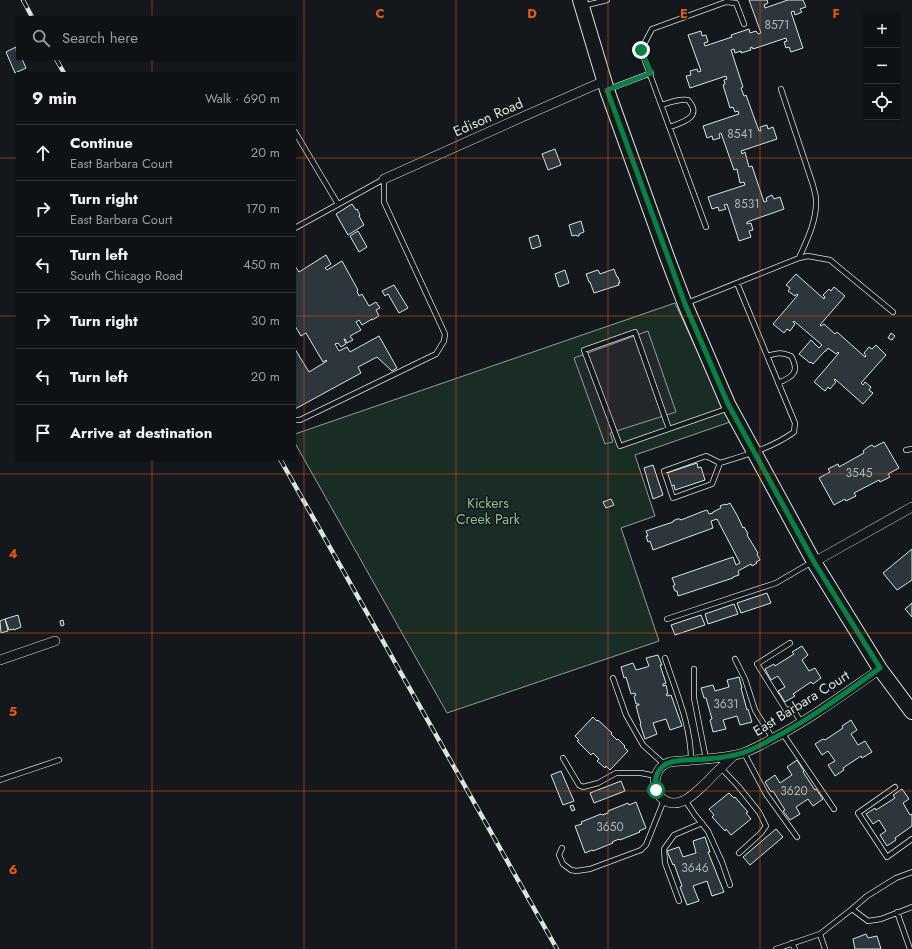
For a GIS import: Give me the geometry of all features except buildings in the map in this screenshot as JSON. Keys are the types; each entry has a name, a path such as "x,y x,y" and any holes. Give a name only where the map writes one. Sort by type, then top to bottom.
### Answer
{"main road":[{"path":"581,3 606,86 685,304 731,408 814,562 880,668 912,712"}],"street":[{"name":"Edison Road","path":"384,179 606,86"},
{"path":"814,562 912,507"},
{"path":"0,660 55,641"},
{"name":"East Barbara Court","path":"665,765 674,762 744,753 783,734 880,668"},
{"path":"665,765 662,766 657,773 655,781 656,790 659,796 670,804 677,803 694,794 734,755"}],"lane":[{"path":"581,3 607,0"},
{"path":"706,227 651,73 641,50 652,28 726,2 736,3 744,24"},
{"path":"606,86 651,73"},
{"path":"781,89 811,177 816,200 815,215 808,238 799,258"},
{"path":"662,105 682,99 688,100 692,104 694,110 689,119 670,127"},
{"path":"296,134 338,204"},
{"path":"296,227 384,179 384,202 445,334 444,341 436,354 300,420 296,420"},
{"path":"685,304 799,258 808,256 830,260 893,312"},
{"path":"720,463 712,484 673,498 664,471 706,456 720,463 755,453 794,432 794,423 737,283"},
{"path":"669,429 635,332 584,350 620,446 731,408"},
{"path":"767,356 775,353 784,353 791,356 795,362 794,372 790,378 778,383"},
{"path":"906,450 912,449"},
{"path":"667,619 776,583 814,562"},
{"path":"790,643 757,664 786,710 793,709 801,722"},
{"path":"665,658 686,720 691,746 691,760"},
{"path":"734,659 745,679 755,710 773,739"},
{"path":"694,669 694,698 706,759"},
{"path":"613,678 626,715 643,745 665,765"},
{"path":"783,734 834,809"},
{"path":"744,753 766,794 797,837"},
{"path":"563,758 579,785 583,787 598,782 616,773 641,773 656,776"},
{"path":"0,780 59,760"},
{"path":"721,768 759,812 766,826 762,833 739,853"},
{"path":"895,787 858,813 887,857 912,840"},
{"path":"562,848 559,854 563,864 571,870 576,871 590,869 641,850 646,845 664,800"},
{"path":"685,800 708,831 722,862 730,885"},
{"path":"679,901 665,863 664,849 674,835 702,823"},
{"path":"776,949 820,934 867,896 896,878 912,872"},
{"path":"852,909 868,921 881,919 912,907"},
{"path":"897,912 910,949"},
{"path":"820,934 825,949"},
{"path":"792,943 795,949"}],"green space":[{"name":"Kickers Creek Park","path":"675,303 730,422 635,455 655,516 621,528 659,641 447,713 296,445 296,434"}],"shaded area":[{"path":"648,331 676,412 610,433 613,442 605,444 574,358"}],"railway":[{"path":"23,0 31,16"},
{"path":"57,60 63,72"},
{"path":"281,460 557,949"}],"route":[{"path":"641,50 651,73 607,90 685,304 728,404 814,562 880,668 783,734 744,753 709,759 667,763 662,766 657,773 655,781 656,790"}]}
